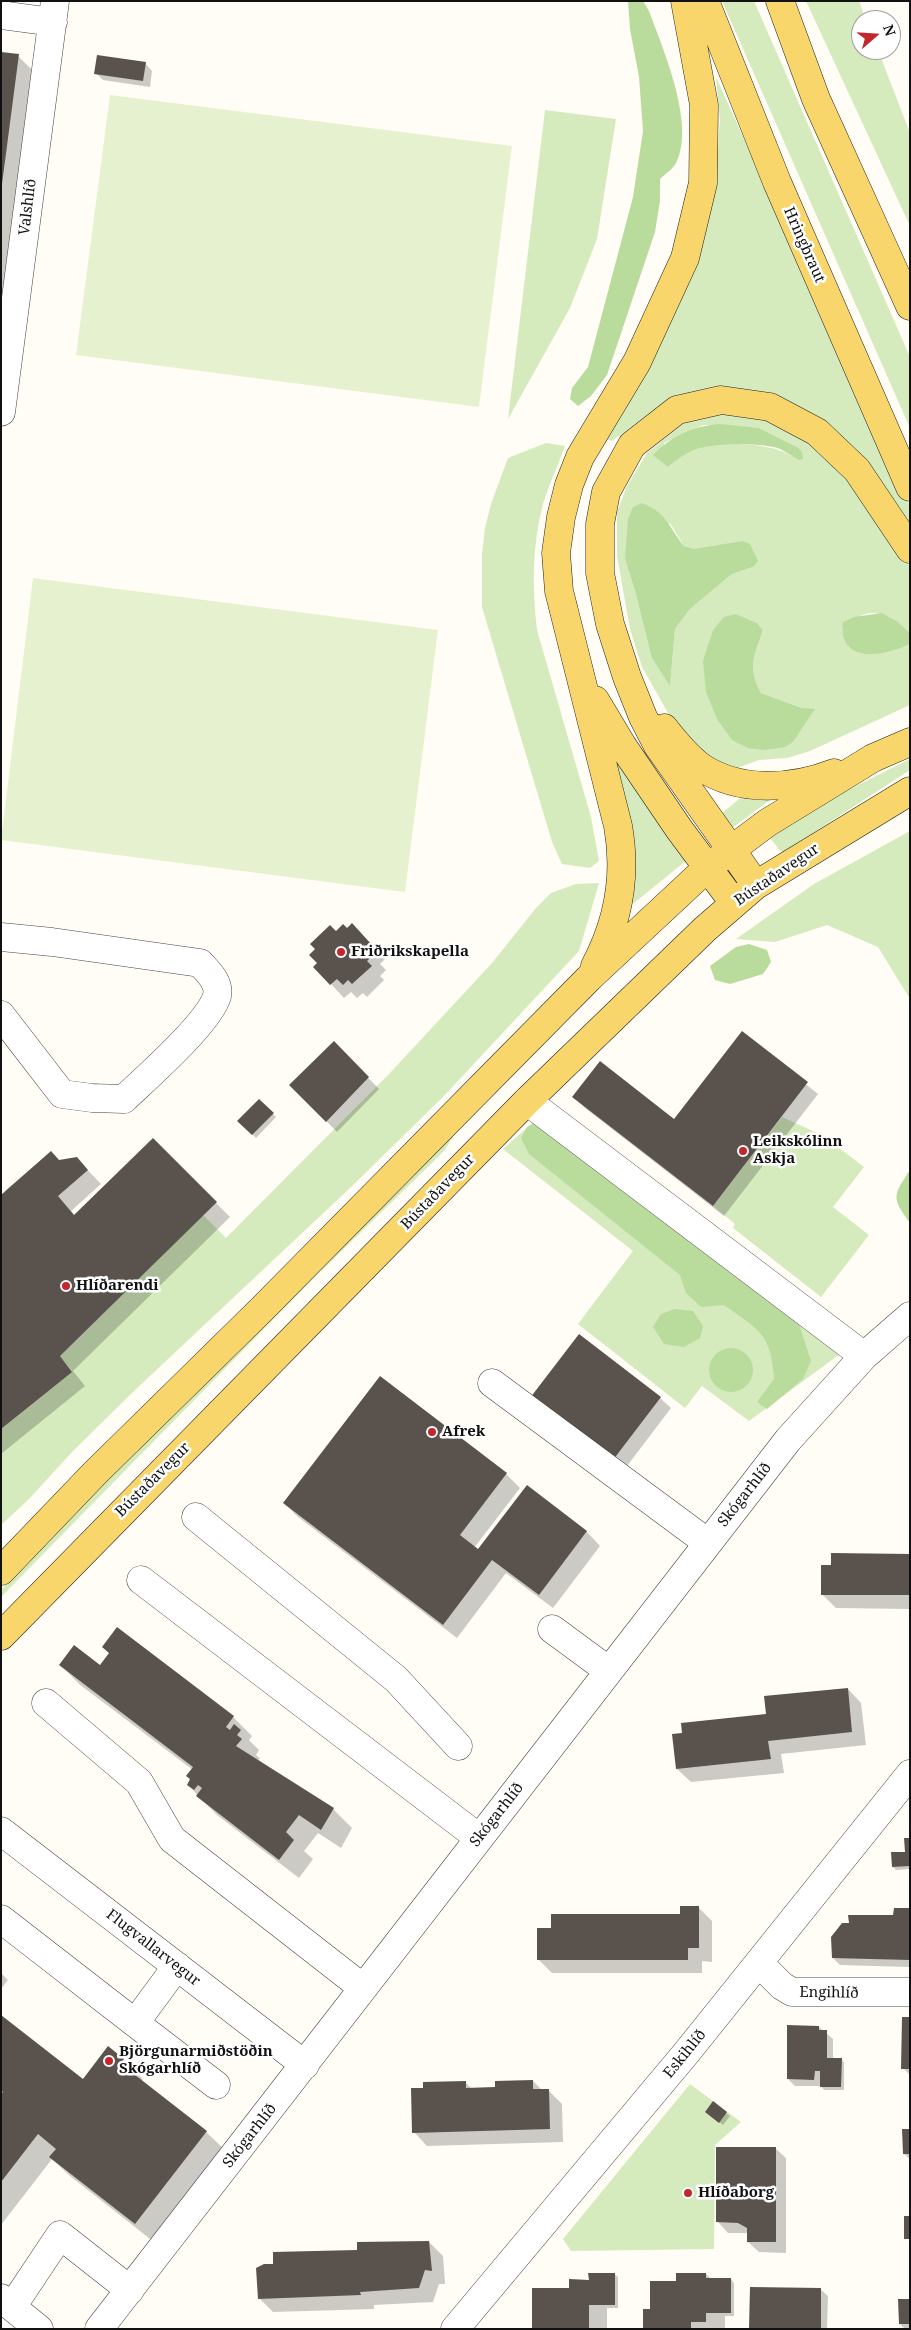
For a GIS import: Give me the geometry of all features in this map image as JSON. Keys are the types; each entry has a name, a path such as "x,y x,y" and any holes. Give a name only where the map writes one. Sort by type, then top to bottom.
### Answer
{"main road":[{"path":"589,978 608,942 615,918 620,894 623,852 559,591 556,553 561,518 569,485 580,457 637,362 685,258 703,183 704,105 685,1"},
{"name":"Hringbraut","path":"705,1 777,182 910,486"},
{"path":"780,1 816,99 910,306"},
{"path":"786,1 910,261"},
{"path":"756,885 658,746 643,717 627,677 610,624 600,573 600,524 606,492 632,445 677,410 721,400 770,407 817,432 856,470 910,549"},
{"path":"578,667 601,712 622,745 707,868 734,903"},
{"path":"627,677 679,747 700,766 720,777 742,784 782,785 819,779 910,742"},
{"path":"1,1571 95,1473 269,1302 589,978 707,868 730,849 767,823 873,758"},
{"name":"Bústaðavegur","path":"1,1636 526,1101 734,903 756,885 910,791"}],"street":[{"path":"1,16 54,11"},
{"name":"Valshlíð","path":"1,412 54,11"},
{"path":"1,936 200,963 214,977 217,995 202,1021 124,1098 92,1098 62,1094 1,1015"},
{"path":"526,1101 864,1356"},
{"name":"Skógarhlíð","path":"99,2329 788,1440 864,1356 910,1316"},
{"path":"492,1383 708,1543"},
{"path":"196,1517 396,1679 458,1746"},
{"path":"141,1580 479,1838"},
{"path":"552,1629 609,1671"},
{"path":"46,1703 139,1782 172,1839 363,1988"},
{"name":"Eskihlíð","path":"455,2329 759,1963 910,1774"},
{"name":"Flugvallarvegur","path":"1,1831 305,2065"},
{"path":"1,1919 216,2085"},
{"name":"Engihlíð","path":"759,1963 782,1986 792,1992 910,1992"},
{"path":"135,2023 177,1966"},
{"path":"39,2329 6,2302 60,2235 130,2290"}],"green space":[{"path":"628,1 643,1 649,11 662,45 680,108 681,147 675,165 660,179 660,201 655,232 607,375 591,396 578,406 570,399 572,388 588,367 633,197 643,131 639,77 630,29"},
{"path":"722,1 754,1 910,357 910,428"},
{"path":"806,1 859,1 862,10 851,10 851,60 882,60 910,133 910,226"},
{"path":"716,77 910,507 910,530 822,422 775,393 702,392 664,402 612,441 602,438 633,392 695,271 715,189 720,120"},
{"path":"110,95 512,146 479,407 76,355"},
{"path":"545,110 616,119 597,239 570,308 508,419"},
{"path":"727,412 763,416 796,433 825,455 861,493 910,567 910,633 893,619 876,613 859,616 842,630 849,647 869,654 909,644 910,641 910,705 810,751 787,758 759,760 732,770 705,758 681,736 642,667 630,629 617,556 617,512 627,486 647,453 684,423 704,414","holes":["703,425 759,428 797,447 791,456 771,448 744,444 704,446 687,453 668,467 664,443","670,523 684,546 753,567 732,574 690,609 675,629 670,685 625,559","736,614 757,623 763,630 753,661 754,675 761,693 802,708 814,710 794,741 713,630"]},
{"path":"719,424 759,428 797,447 802,452 803,459 799,460 775,447 752,445 724,445 701,448 683,455 668,467 653,455 667,442 683,433 700,427"},
{"path":"546,443 565,446 539,519 534,567 537,630 591,817 599,861 590,868 562,864 552,842 482,607 482,554 485,528 491,504 508,458"},
{"path":"642,503 663,516 684,546 694,549 743,541 750,544 758,561 753,567 732,574 690,609 675,629 670,686 652,658 625,559 628,519 633,507"},
{"path":"33,578 438,630 405,892 1,840"},
{"path":"882,613 898,622 910,633 909,644 899,649 876,654 865,654 855,651 847,645 843,636 843,622 854,617"},
{"path":"736,614 757,623 763,630 753,661 754,675 761,693 802,708 815,709 794,741 785,747 764,750 748,748 732,740 717,719 706,692 703,661 713,630 724,617"},
{"path":"607,746 687,860 629,907"},
{"path":"910,759 910,770 782,853 770,838 832,798"},
{"path":"744,795 774,797 732,828 721,814"},
{"path":"910,831 910,999 878,947 827,925 775,942 736,939 814,884"},
{"path":"599,883 579,951 443,1097 350,1188 134,1391 73,1451 29,1499 1,1525 1,1429 72,1371 60,1356 203,1215 226,1238 390,1073 492,963 536,908 551,893 576,884"},
{"path":"749,944 767,950 771,962 763,974 730,984 715,980 710,966 736,947"},
{"path":"540,1116 840,1354 749,1421 702,1386 685,1408 578,1324 633,1251 503,1149"},
{"path":"782,1117 822,1135 864,1167 833,1207 869,1235 821,1297 733,1228 735,1224 713,1206"},
{"path":"537,1122 766,1292 799,1324 811,1361 803,1379 767,1409 757,1402 774,1379 770,1352 761,1334 724,1305 701,1307 686,1293 680,1275 529,1154 521,1138 527,1127"},
{"path":"456,1132 444,1151 311,1281 1,1597 1,1590 42,1545"},
{"path":"910,1170 910,1223 897,1202 896,1196"},
{"path":"675,1309 693,1311 703,1326 700,1338 684,1347 664,1344 653,1327 661,1314"},
{"path":"727,1348 735,1348 747,1354 753,1370 747,1386 735,1392 727,1392 715,1386 709,1374 709,1366 715,1354"},
{"name":"Hlíðaborg","path":"690,2084 741,2122 715,2145 714,2249 571,2251 563,2239"}],"building":[{"path":"1,52 19,54 2,184 1,184"},
{"path":"97,55 146,62 143,81 94,74"},
{"name":"Friðrikskapella","path":"352,923 372,945 367,949 373,955 367,961 372,966 352,984 348,980 343,985 337,979 330,985 313,967 317,963 309,955 315,949 310,944 330,925 336,931 343,924 347,928"},
{"path":"742,1031 808,1082 713,1206 572,1097 600,1061 674,1119"},
{"path":"334,1041 369,1077 326,1122 289,1085"},
{"path":"259,1099 274,1113 252,1135 237,1121"},
{"name":"Hlíðarendi","path":"153,1138 217,1202 60,1356 72,1372 1,1429 1,1195 51,1151 59,1160 77,1157 88,1170 58,1196 74,1215"},
{"path":"579,1334 661,1397 613,1460 530,1398"},
{"path":"380,1376 507,1473 460,1535 478,1549 527,1485 587,1531 539,1595 492,1560 443,1625 283,1503"},
{"path":"831,1553 910,1554 910,1595 821,1595 821,1565 831,1565"},
{"path":"117,1627 234,1716 226,1727 230,1730 234,1724 241,1730 237,1735 242,1739 236,1746 334,1808 321,1830 299,1815 286,1832 294,1840 279,1860 196,1796 202,1788 198,1785 194,1790 187,1785 190,1779 186,1776 193,1767 59,1665 74,1645 100,1665 109,1653 102,1647"},
{"path":"848,1688 852,1732 768,1741 771,1759 676,1769 672,1734 682,1733 681,1723 766,1714 764,1696"},
{"path":"904,1838 910,1838 910,1866 892,1867 891,1852 905,1852"},
{"path":"680,1906 699,1906 699,1948 688,1948 688,1960 537,1960 537,1928 551,1928 551,1914 680,1914"},
{"path":"894,1908 910,1908 910,1960 832,1958 831,1937 842,1923 849,1923 848,1915 893,1915"},
{"path":"1,2015 83,2079 108,2046 124,2059 121,2064 207,2131 135,2224 49,2157 56,2149 38,2134 1,2182 1,2094 3,2092 1,2090"},
{"path":"902,2017 910,2017 910,2069 901,2069"},
{"path":"787,2025 819,2026 819,2030 827,2030 827,2058 842,2058 841,2087 820,2087 820,2071 815,2071 814,2080 787,2079"},
{"path":"533,2080 533,2089 549,2089 550,2129 412,2133 411,2088 423,2088 423,2082 466,2081 466,2088 495,2087 495,2081"},
{"path":"713,2101 727,2112 719,2123 705,2112"},
{"path":"902,2129 910,2129 910,2154 903,2154"},
{"path":"716,2147 776,2147 776,2242 747,2242 747,2228 738,2223 716,2222"},
{"path":"904,2216 910,2216 910,2239 904,2239"},
{"path":"429,2241 432,2271 425,2270 419,2288 360,2292 361,2295 258,2299 256,2268 264,2264 273,2264 273,2252 357,2250 357,2242"},
{"path":"588,2273 615,2273 615,2305 589,2305 589,2328 532,2328 532,2288 569,2288 569,2279 589,2280"},
{"path":"676,2273 706,2273 706,2278 731,2278 731,2313 706,2313 706,2322 691,2322 691,2329 643,2329 643,2309 650,2309 650,2281 676,2281"},
{"path":"750,2287 821,2288 821,2329 749,2329"},
{"path":"898,2299 910,2299 910,2324 899,2324"}],"place":[{"name":"Friðrikskapella","path":"341,952"},
{"name":"Leikskólinn Askja","path":"743,1151"},
{"name":"Hlíðarendi","path":"66,1286"},
{"name":"Afrek","path":"432,1432"},
{"name":"Björgunarmiðstöðin Skógarhlíð","path":"109,2061"},
{"name":"Hlíðaborg","path":"688,2193"}]}
